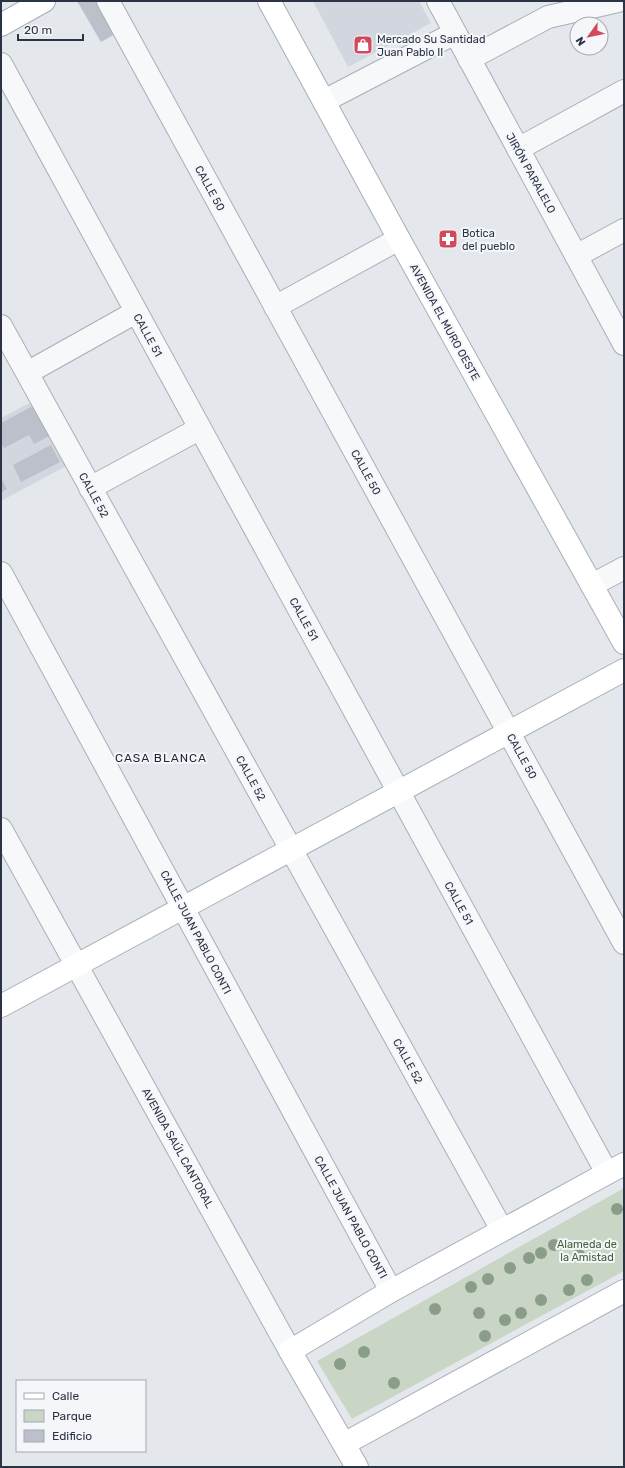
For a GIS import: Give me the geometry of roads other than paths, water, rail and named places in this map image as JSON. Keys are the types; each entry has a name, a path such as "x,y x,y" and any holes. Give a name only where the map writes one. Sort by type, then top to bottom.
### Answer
{"street":[{"path":"1,25 44,1"},
{"name":"CALLE 50","path":"108,1 624,943"},
{"name":"AVENIDA EL MURO OESTE","path":"269,1 399,239 624,643"},
{"name":"JIRÓN PARALELO","path":"438,1 624,344"},
{"path":"469,59 548,17 618,1"},
{"path":"324,101 455,33"},
{"name":"CALLE 51","path":"1,64 398,792 616,1168"},
{"path":"518,149 624,91"},
{"path":"576,256 624,230"},
{"path":"275,307 399,239"},
{"path":"26,373 136,312"},
{"name":"CALLE 52","path":"1,326 290,850 502,1230"},
{"path":"90,488 200,429"},
{"path":"592,586 624,568"},
{"name":"CALLE JUAN PABLO CONTI","path":"1,573 391,1291"},
{"path":"1,1006 624,670"},
{"name":"AVENIDA SAÚL CANTORAL","path":"1,829 290,1351 357,1467"},
{"path":"290,1351 391,1291 616,1168"},
{"path":"344,1444 624,1291"}],"place":[{"name":"Mercado Su Santidad Juan Pablo II","path":"363,45"},
{"name":"Botica del pueblo","path":"448,239"}],"district":[{"name":"CASA BLANCA","path":"161,758"}],"park label":[{"name":"Alameda de la Amistad","path":"587,1250"}]}
